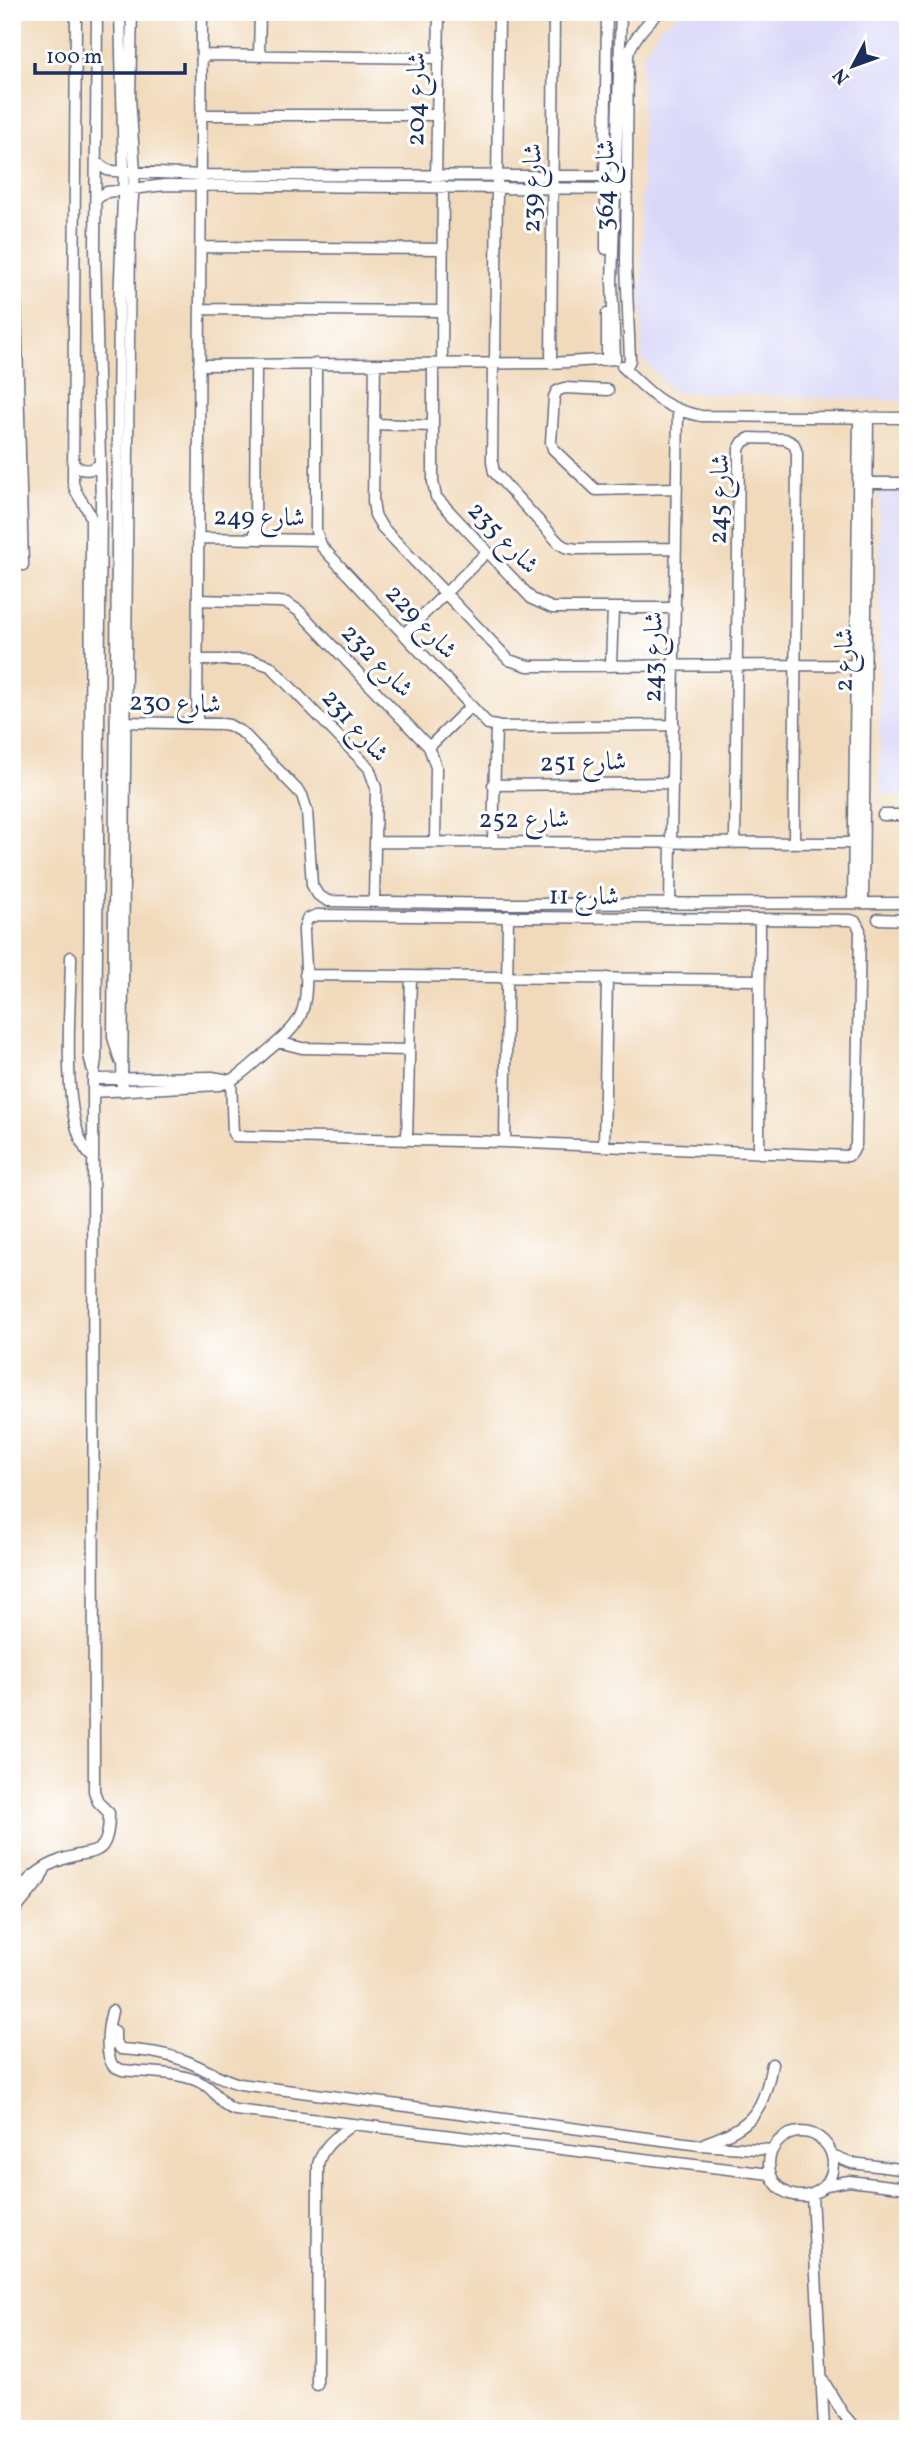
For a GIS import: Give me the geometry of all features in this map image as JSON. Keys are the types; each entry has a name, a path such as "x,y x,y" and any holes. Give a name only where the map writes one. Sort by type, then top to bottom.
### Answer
{"street":[{"path":"76,12 73,464 74,487 91,518 93,943"},
{"path":"12,1897 33,1875 47,1867 62,1859 99,1850 107,1841 109,1829 109,1813 97,1802 94,1791 93,1075 89,1055 101,503 96,199 97,12"},
{"path":"120,12 129,172"},
{"path":"122,1085 120,722 132,12"},
{"path":"197,723 202,12"},
{"path":"259,56 260,12"},
{"name":"شارع 204","path":"439,12 438,182 442,249"},
{"path":"499,12 492,467 497,476 559,542 576,550 676,548"},
{"name":"شارع 239","path":"551,363 554,12"},
{"path":"607,12 611,359"},
{"path":"610,176 621,12"},
{"name":"شارع 364","path":"625,369 630,360 626,264 628,54 647,23 659,12"},
{"path":"202,55 439,58"},
{"path":"201,115 438,115"},
{"path":"96,162 107,170 200,181"},
{"path":"438,182 498,174 627,189"},
{"path":"96,199 107,191 200,181 438,182 497,187 627,176"},
{"path":"200,247 442,249"},
{"name":"شارع 235","path":"442,249 442,311 433,426 433,482 436,497 533,599 545,606 676,608"},
{"path":"12,289 16,303 23,565"},
{"path":"200,309 442,311"},
{"path":"200,365 494,364 611,359 656,398 678,411 701,416 908,418"},
{"path":"374,364 375,515 382,527 515,664 856,665"},
{"path":"255,538 256,365"},
{"path":"316,365 318,540"},
{"path":"608,390 564,388 557,391 554,397 551,442 553,449 596,490 677,488"},
{"name":"شارع 243","path":"670,903 678,411"},
{"name":"شارع 2","path":"858,903 853,843 856,665 861,651 867,483 863,417"},
{"name":"شارع 2","path":"858,903 863,417"},
{"path":"374,424 433,426"},
{"name":"شارع 245","path":"735,843 739,449 743,442 750,439 785,439 794,444 797,453 794,842"},
{"path":"73,464 84,470 96,468 100,464"},
{"path":"867,483 908,482"},
{"path":"85,505 101,503"},
{"name":"شارع 249","path":"198,538 318,540"},
{"name":"شارع 229","path":"318,540 326,553 488,724 496,727"},
{"path":"404,634 487,552"},
{"name":"شارع 232","path":"198,600 279,602 293,606 429,747"},
{"path":"611,666 613,608"},
{"name":"شارع 231","path":"197,660 258,661 275,670 369,768 376,788 374,901"},
{"path":"435,841 436,767 429,747 471,706"},
{"name":"شارع 230","path":"120,722 197,723 237,728 302,795 307,811 312,885 318,895 327,901"},
{"path":"493,841 496,727 674,725"},
{"name":"شارع 251","path":"493,785 673,783"},
{"path":"883,815 908,815"},
{"name":"شارع 252","path":"376,842 853,843"},
{"name":"شارع 11","path":"327,901 509,904 908,903"},
{"name":"شارع 11","path":"305,975 304,929 307,919 317,915 851,920 859,925 860,935 854,1150 843,1157 759,1153"},
{"path":"505,1142 509,916"},
{"path":"878,919 908,920"},
{"path":"232,1080 235,1136 505,1142 759,1153 760,920"},
{"path":"71,957 71,1104 79,1139 93,1158"},
{"path":"93,1092 122,1085 157,1084 212,1077 232,1080 293,1027 304,1009 305,975 760,980"},
{"path":"407,1140 411,976"},
{"path":"604,1147 607,978"},
{"path":"278,1042 302,1048 409,1050"},
{"path":"93,1075 122,1085"},
{"path":"12,1914 40,1880 47,1867"},
{"path":"110,2062 110,2021 113,2011 115,2042 121,2049 148,2050 170,2055 221,2079 240,2084 700,2145 772,2150"},
{"path":"110,2062 121,2049"},
{"path":"110,2062 122,2070 191,2079 208,2086 226,2106 235,2110 770,2174"},
{"path":"700,2145 736,2132 751,2120 766,2094 772,2064"},
{"path":"215,2093 221,2079"},
{"path":"317,2385 318,2165 326,2147 352,2125"},
{"path":"826,2185 833,2171 832,2155 822,2140 806,2133 786,2136 772,2150 769,2159 770,2174 774,2182 787,2193 799,2197 812,2195 826,2185 849,2181 908,2188"},
{"path":"832,2155 852,2163 908,2170"},
{"path":"812,2195 824,2429"},
{"path":"822,2380 843,2414 856,2429"}],"shaded area":[{"path":"683,12 908,12 908,401 673,392 642,359 642,57 661,26"},
{"path":"879,486 908,487 908,795 880,794"}]}
